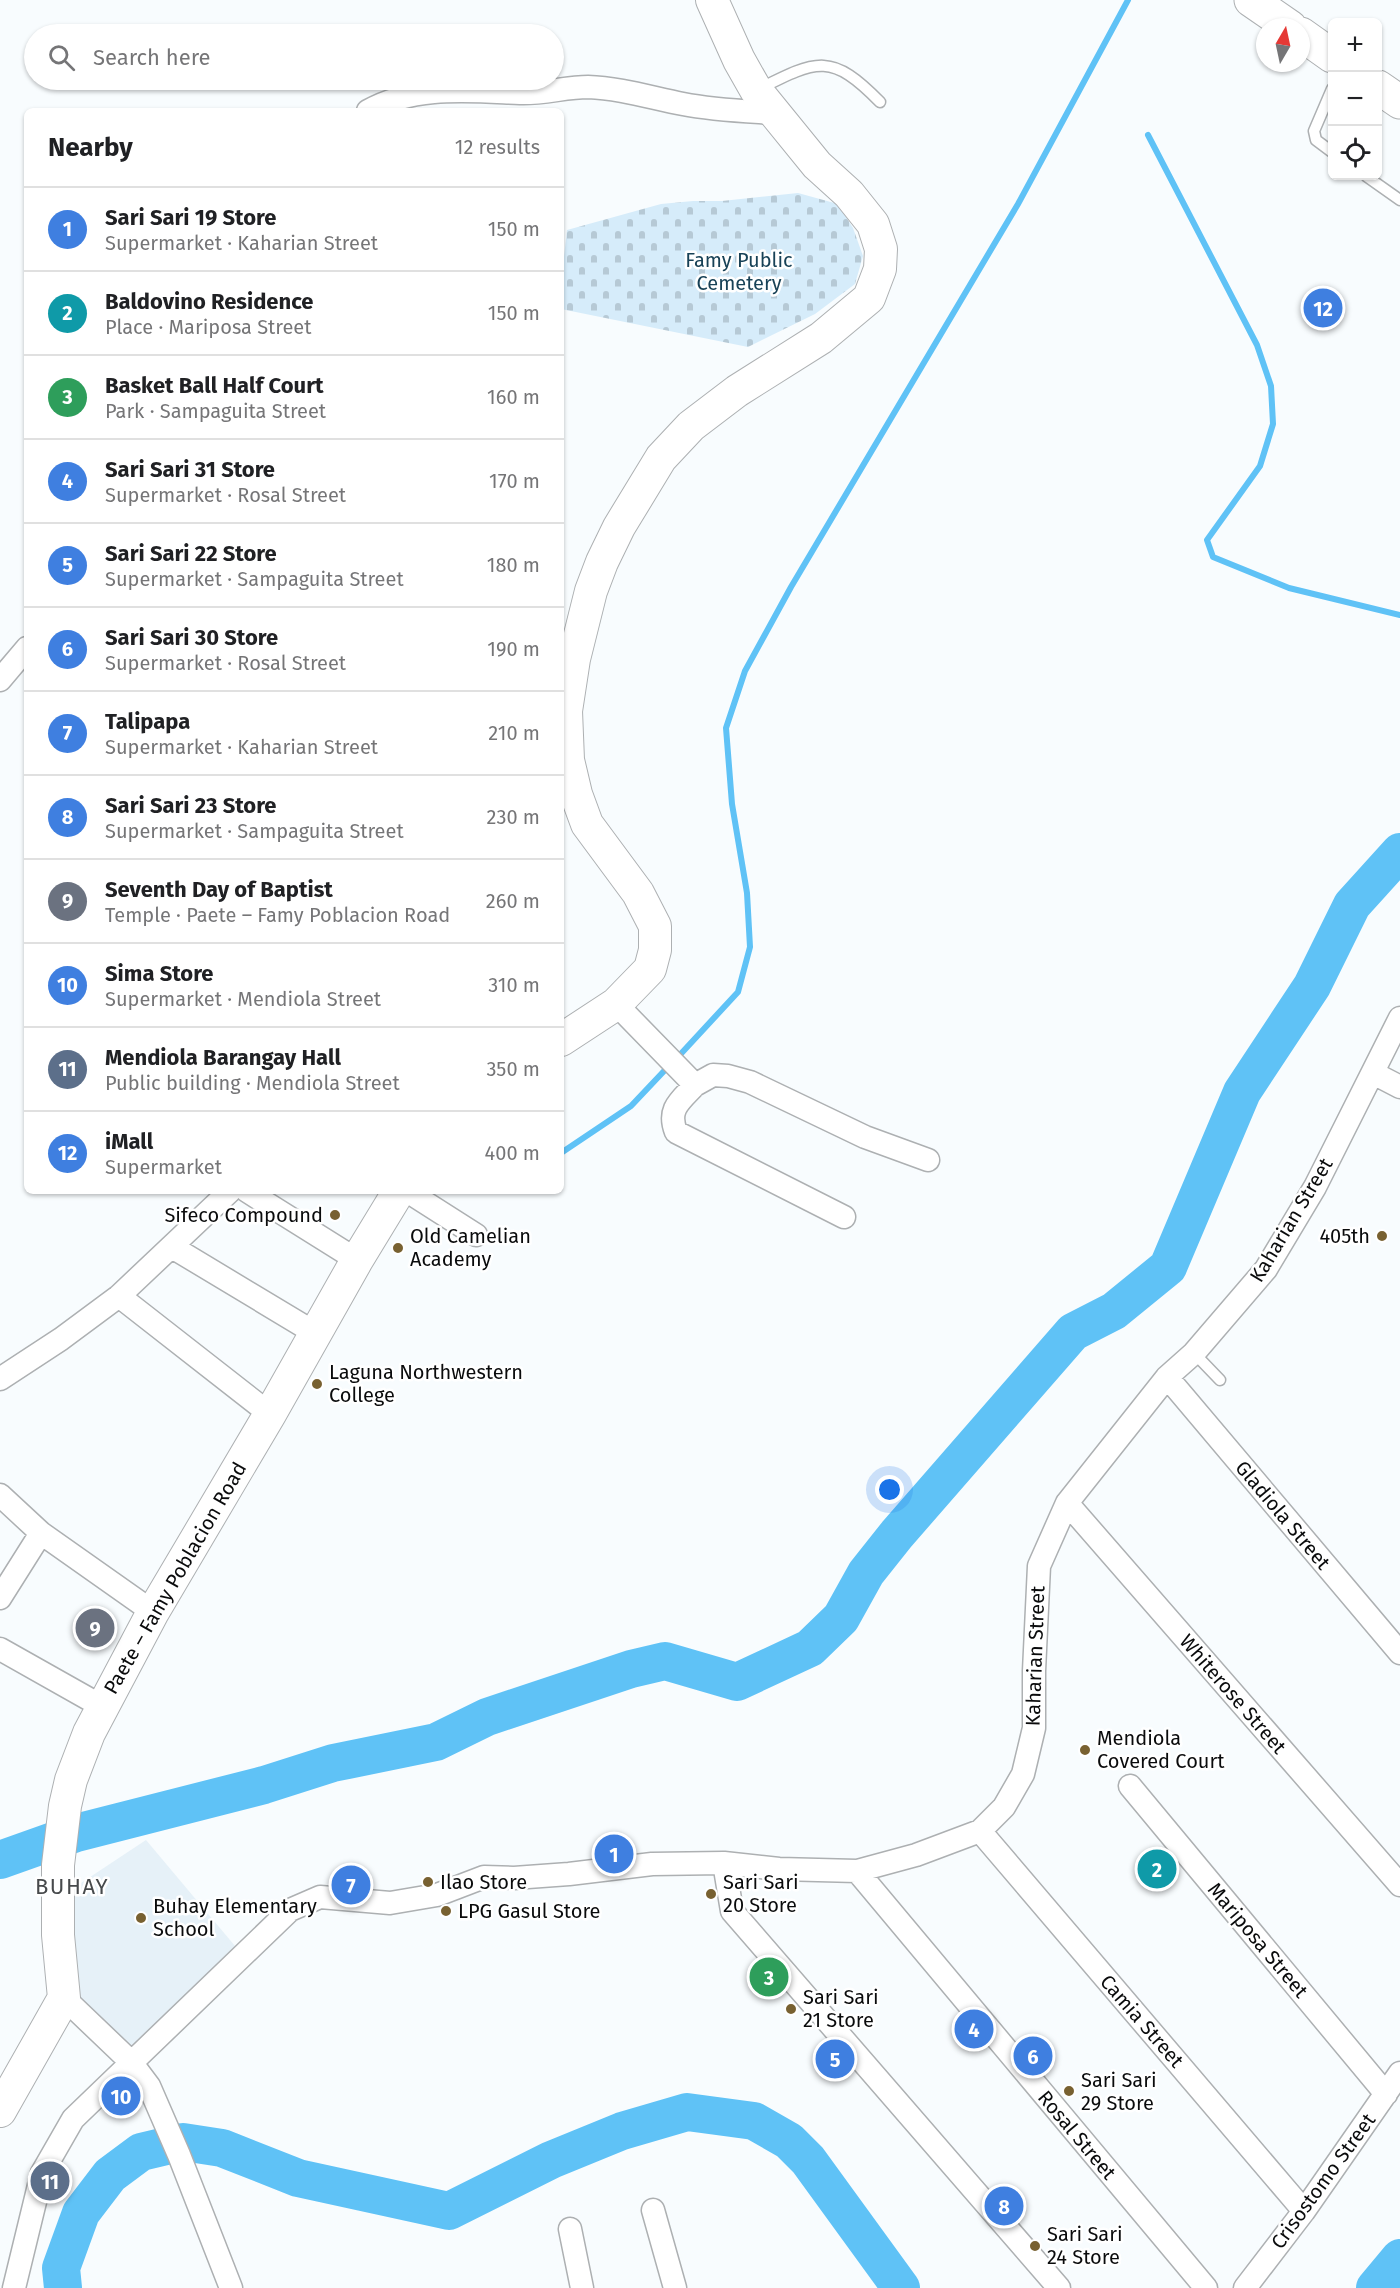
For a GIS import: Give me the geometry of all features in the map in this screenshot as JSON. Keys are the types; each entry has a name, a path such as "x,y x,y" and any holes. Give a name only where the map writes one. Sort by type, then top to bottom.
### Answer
{"main road":[{"path":"564,1038 616,1004 650,969 655,950 655,926 638,893 587,824 576,794 568,760 566,711 574,659 591,591 619,527 661,458 691,426 737,391 821,338 869,298 880,268 880,249 873,224 849,194 817,165 765,101 739,60 712,0"},
{"path":"1251,0 1277,18"},
{"path":"1310,40 1328,53"},
{"path":"1382,90 1400,102"},
{"name":"Paete – Famy Poblacion Road","path":"64,1998 58,1935 58,1865 70,1780 89,1733 153,1612 397,1194"},
{"path":"0,2111 64,1998"}],"street":[{"path":"564,89 589,87 718,109 765,101"},
{"path":"373,108 405,97 458,90 523,93 556,90"},
{"path":"0,680 24,652"},
{"path":"616,1004 695,1085"},
{"name":"Kaharian Street","path":"14,2288 42,2173 73,2119 290,1910 320,1896 390,1903 437,1895 484,1877 514,1878 569,1874 651,1864 724,1863 779,1869 857,1871 916,1854 980,1831 1004,1807 1023,1774 1034,1728 1039,1566 1066,1503 1167,1377 1194,1353 1266,1269 1315,1187 1400,1018"},
{"path":"1373,1073 1400,1087"},
{"path":"844,1217 676,1132 672,1120 674,1108 695,1085 713,1075 728,1076 750,1082 865,1137 928,1160"},
{"path":"0,1379 61,1339 119,1296 227,1194"},
{"path":"252,1194 357,1260"},
{"path":"412,1194 476,1235"},
{"path":"172,1247 315,1333"},
{"path":"119,1296 270,1414"},
{"name":"Gladiola Street","path":"1167,1377 1400,1653"},
{"path":"0,1495 41,1533 153,1612"},
{"name":"Whiterose Street","path":"1066,1503 1400,1885"},
{"path":"0,1599 41,1533"},
{"path":"0,1649 103,1707"},
{"name":"Mariposa Street","path":"1130,1786 1386,2094"},
{"name":"Camia Street","path":"980,1831 1304,2211"},
{"path":"724,1863 732,1911 1059,2288"},
{"name":"Rosal Street","path":"857,1871 1206,2288"},
{"path":"64,1998 131,2062 149,2086 179,2155 231,2288"},
{"name":"Crisostomo Street","path":"1245,2288 1304,2211 1400,2073"},
{"path":"652,2210 675,2288"},
{"path":"570,2229 582,2288"}],"lane":[{"path":"765,101 803,68 825,66 840,69 858,80 880,102"},
{"path":"1328,98 1314,131 1316,140 1328,149"},
{"path":"1372,180 1400,200"},
{"path":"1194,1353 1220,1380"}],"shaded area":[{"name":"Buhay Elementary School","path":"146,1840 235,1946 132,2048 71,1995 69,1891"}],"green space":[{"name":"Famy Public Cemetery","path":"798,193 838,204 853,228 863,256 855,284 815,314 748,347 564,310 564,256 567,230 661,204 722,201"},
{"path":"765,1968 787,1993 765,1986"}],"waterway":[{"path":"677,1058 738,992 750,947 747,893 732,804 726,728 745,671 791,587 1018,204 1128,0"},
{"path":"1148,135 1257,345 1271,386 1273,424 1260,466 1207,540 1213,557 1289,588 1400,615"},
{"path":"0,1860 76,1833 264,1785 333,1763 436,1742 487,1717 631,1669 665,1661 737,1682 810,1648 841,1618 866,1573 897,1534 1073,1332 1114,1311 1168,1267 1242,1092 1312,986 1352,905 1400,852"},
{"path":"564,1151 631,1106 665,1070"},
{"path":"63,2288 61,2268 81,2213 110,2175 141,2152 183,2142 222,2148 298,2178 449,2211 551,2160 622,2131 687,2112 754,2121 789,2141 808,2160 901,2288"},
{"path":"1375,2288 1400,2258"}],"place":[{"name":"iMall","path":"1323,308"},
{"name":"Sifeco Compound","path":"335,1215"},
{"name":"405th","path":"1382,1236"},
{"name":"Old Camelian Academy","path":"398,1248"},
{"name":"Laguna Northwestern College","path":"317,1384"},
{"name":"Seventh Day of Baptist","path":"95,1628"},
{"name":"Mendiola Covered Court","path":"1085,1750"},
{"name":"Sari Sari 19 Store","path":"614,1854"},
{"name":"Baldovino Residence","path":"1157,1869"},
{"name":"Ilao Store","path":"428,1882"},
{"name":"Talipapa","path":"351,1885"},
{"name":"Sari Sari 20 Store","path":"711,1894"},
{"name":"LPG Gasul Store","path":"446,1911"},
{"name":"Buhay Elementary School","path":"141,1918"},
{"name":"Basket Ball Half Court","path":"769,1977"},
{"name":"Sari Sari 21 Store","path":"791,2009"},
{"name":"Sari Sari 31 Store","path":"974,2029"},
{"name":"Sari Sari 30 Store","path":"1033,2056"},
{"name":"Sari Sari 22 Store","path":"835,2059"},
{"name":"Sari Sari 29 Store","path":"1069,2091"},
{"name":"Sima Store","path":"121,2096"},
{"name":"Mendiola Barangay Hall","path":"50,2181"},
{"name":"Sari Sari 23 Store","path":"1004,2206"},
{"name":"Sari Sari 24 Store","path":"1035,2246"}],"district":[{"name":"BUHAY","path":"72,1886"}]}
